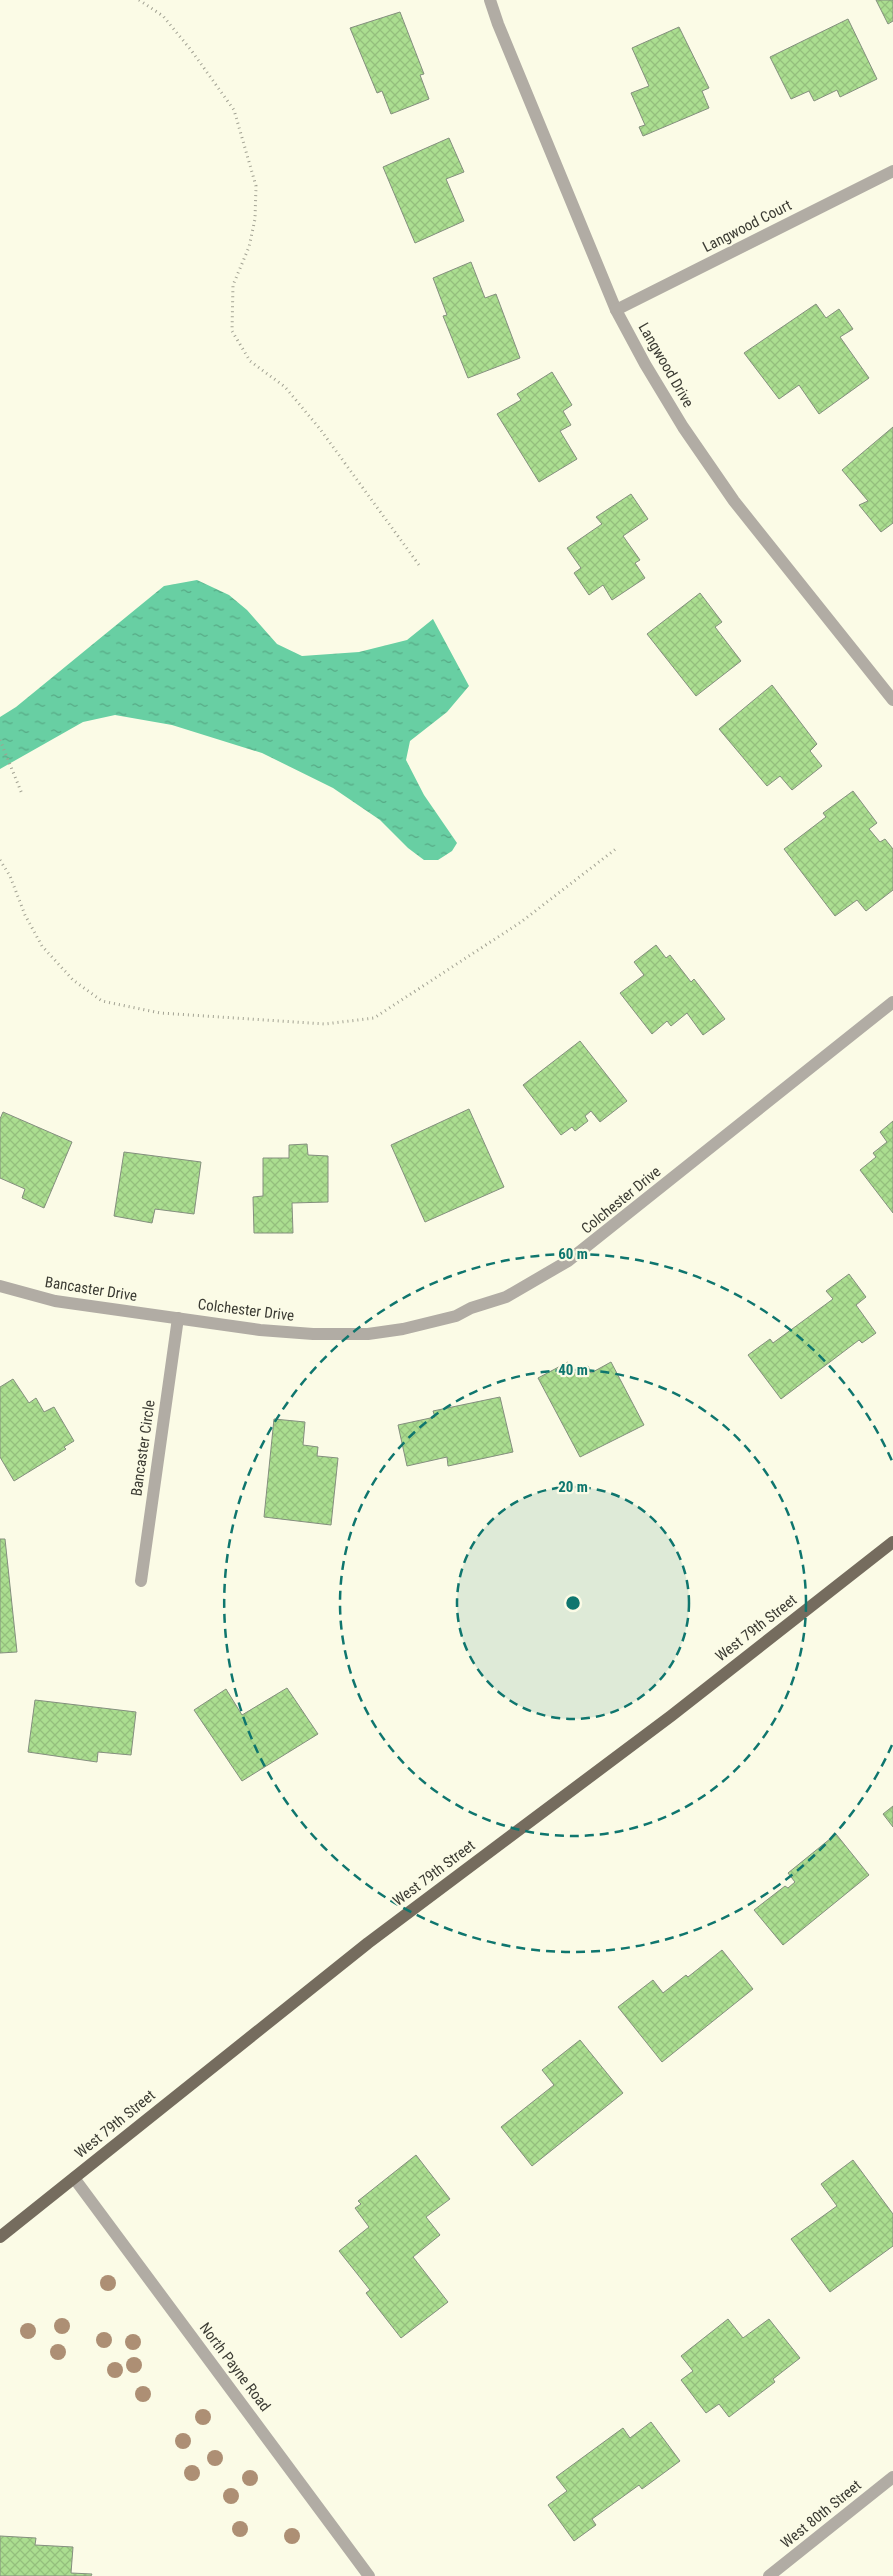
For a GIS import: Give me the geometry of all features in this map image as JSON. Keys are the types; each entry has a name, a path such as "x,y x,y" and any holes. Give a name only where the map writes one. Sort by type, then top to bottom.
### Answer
{"main road":[{"name":"West 79th Street","path":"0,2237 368,1943 671,1716 893,1542"}],"street":[{"name":"Langwood Drive","path":"490,0 498,24 616,310 664,397 734,501 893,700"},
{"name":"Langwood Court","path":"616,310 893,171"},
{"name":"Colchester Drive","path":"178,1318 260,1330 313,1334 368,1334 403,1329 456,1316 471,1308 506,1297 538,1280 597,1240 893,1002"},
{"name":"Bancaster Drive","path":"0,1286 54,1301 178,1318"},
{"name":"Bancaster Circle","path":"141,1581 178,1318"},
{"name":"North Payne Road","path":"74,2178 369,2576"},
{"name":"West 80th Street","path":"769,2576 893,2477"}],"path":[{"path":"140,0 163,16 191,50 234,110 256,186 255,219 249,247 233,285 232,331 250,361 285,387 320,429 419,566"},
{"path":"0,740 22,794"},
{"path":"0,860 10,876 25,915 42,946 73,980 102,1001 160,1013 324,1024 374,1018 521,922 617,848"}],"water":[{"path":"197,580 229,595 247,610 277,644 302,656 359,652 407,640 433,619 469,686 447,712 410,741 406,760 424,795 457,843 452,851 438,860 424,860 408,848 380,820 333,788 262,753 172,725 115,715 83,722 0,769 0,717 16,707 164,586"}],"building":[{"path":"876,0 893,0 893,21 888,24"},
{"path":"400,12 424,74 420,75 429,99 391,114 382,91 377,93 350,28"},
{"path":"848,19 877,79 840,97 837,90 814,101 809,91 791,99 770,57"},
{"path":"679,27 709,88 702,91 709,108 643,136 639,127 645,125 631,93 649,86 632,48"},
{"path":"449,138 464,172 446,179 464,221 415,243 383,167"},
{"path":"471,262 485,298 496,294 520,358 468,378 443,316 447,315 433,278"},
{"path":"816,304 826,318 839,309 853,329 840,337 869,378 819,414 799,385 779,399 744,353"},
{"path":"552,372 572,405 563,411 571,425 560,431 577,459 539,482 497,414 521,400 517,394"},
{"path":"893,427 893,523 881,532 859,505 868,501 842,470"},
{"path":"631,494 648,519 623,536 640,560 635,563 645,578 612,600 603,585 589,595 574,573 581,568 567,548 602,524 596,517"},
{"path":"700,593 722,622 715,627 741,661 696,696 647,634"},
{"path":"772,685 817,744 810,751 822,766 792,790 780,776 767,786 719,729"},
{"path":"853,791 877,823 869,829 880,842 885,839 893,849 893,890 866,911 857,900 835,916 784,849 826,817 823,813"},
{"path":"656,945 666,958 670,955 691,982 694,979 725,1019 703,1035 687,1013 671,1026 667,1021 652,1034 620,993 644,975 634,962"},
{"path":"580,1041 627,1101 600,1122 591,1111 585,1116 588,1121 575,1131 572,1127 561,1135 523,1085"},
{"path":"469,1109 504,1187 425,1222 391,1145"},
{"path":"3,1112 72,1142 44,1208 22,1198 25,1189 0,1178 0,1119"},
{"path":"893,1121 893,1213 860,1170 876,1157 873,1153 887,1142 880,1132"},
{"path":"307,1144 308,1155 328,1156 328,1202 292,1203 293,1233 254,1233 253,1197 263,1196 263,1158 289,1158 289,1145"},
{"path":"124,1152 201,1162 194,1214 155,1209 152,1223 114,1216"},
{"path":"849,1274 866,1297 856,1305 876,1333 862,1343 859,1340 781,1399 748,1355 770,1339 773,1343 833,1299 826,1291"},
{"path":"568,1362 574,1373 588,1366 591,1373 611,1362 644,1425 580,1457 538,1378"},
{"path":"13,1379 29,1403 36,1398 44,1412 54,1407 74,1441 64,1447 66,1449 14,1481 0,1457 0,1387"},
{"path":"500,1397 513,1452 448,1466 447,1457 407,1466 398,1425 435,1417 433,1411"},
{"path":"274,1419 305,1422 303,1445 318,1447 317,1456 338,1458 331,1525 264,1517"},
{"path":"0,1539 5,1539 17,1652 0,1653"},
{"path":"287,1688 318,1734 242,1781 194,1710 226,1689 242,1715"},
{"path":"35,1700 136,1712 131,1755 98,1752 97,1762 28,1752"},
{"path":"893,1806 893,1827 883,1814"},
{"path":"836,1834 869,1875 783,1945 754,1910 785,1886 788,1888 795,1882 788,1873"},
{"path":"722,1950 753,1989 662,2062 618,2007 653,1980 663,1993 686,1975 688,1977"},
{"path":"580,2040 623,2093 532,2166 501,2127 554,2085 542,2070"},
{"path":"416,2155 450,2199 426,2217 440,2235 413,2257 448,2302 401,2338 366,2293 370,2290 339,2251 369,2227 355,2208 361,2204 358,2201"},
{"path":"853,2160 893,2214 893,2246 830,2292 791,2239 837,2206 821,2184"},
{"path":"728,2319 743,2338 769,2319 800,2358 773,2379 775,2382 729,2417 719,2404 706,2413 681,2380 693,2371 681,2356"},
{"path":"651,2422 680,2461 642,2489 639,2485 592,2519 596,2525 574,2541 548,2505 567,2491 556,2477 623,2428 630,2438"},
{"path":"0,2536 36,2538 35,2545 73,2547 71,2573 92,2574 91,2576 0,2576"}]}
